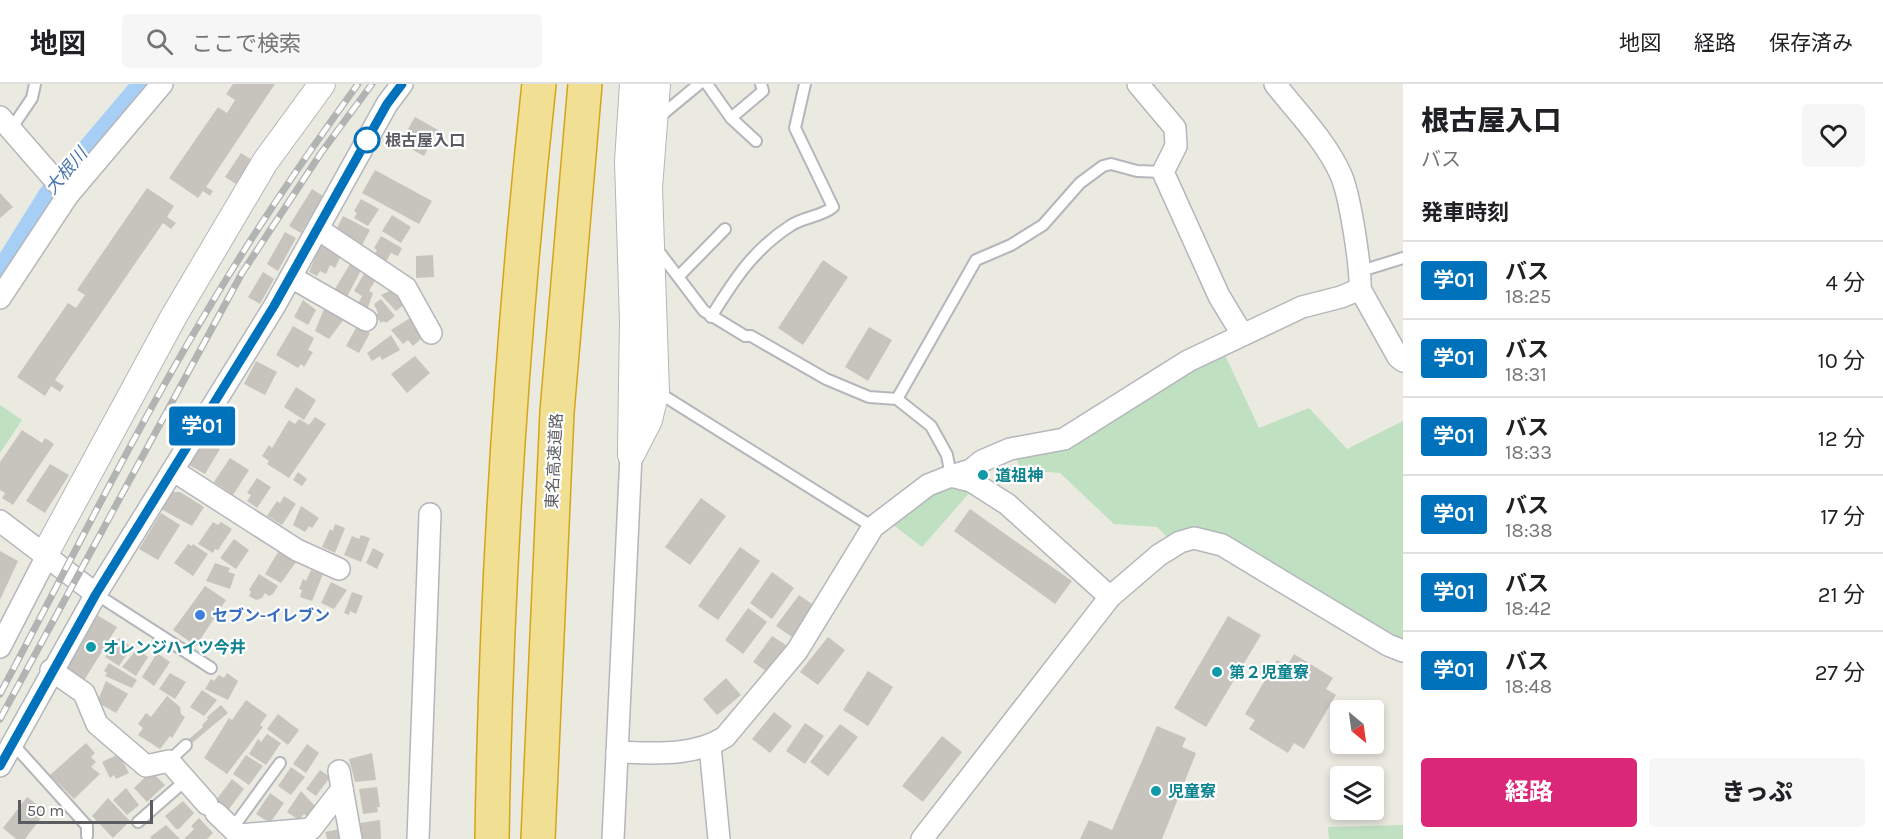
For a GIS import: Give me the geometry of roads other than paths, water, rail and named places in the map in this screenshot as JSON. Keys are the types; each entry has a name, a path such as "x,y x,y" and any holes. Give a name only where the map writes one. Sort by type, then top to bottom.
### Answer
{"highway":[{"path":"492,839 502,574 524,230 538,84"},
{"name":"東名高速道路","path":"538,839 557,412 585,84"}],"street":[{"path":"0,298 60,186 162,84"},
{"path":"0,646 174,316 265,162 322,84"},
{"path":"0,766 51,670 291,277 387,104 402,84"},
{"path":"613,839 631,455 633,321 628,161 633,84"},
{"path":"631,455 648,420 656,391 649,188 657,84"},
{"path":"1138,84 1175,128 1176,146 1163,172 1219,296 1242,334"},
{"path":"1275,84 1325,148 1341,176 1360,280 1403,361"},
{"path":"4,123 60,186"},
{"path":"318,229 406,288 431,333"},
{"path":"291,277 366,320"},
{"path":"617,752 651,753 710,746 738,724 797,651 873,526 928,485 971,470 982,461 1010,449 1064,439 1188,361 1302,307 1341,297 1360,280"},
{"path":"174,471 297,550 339,569"},
{"path":"951,476 971,482 1007,504 1110,597"},
{"path":"418,839 430,514"},
{"path":"0,521 96,594"},
{"path":"922,839 1110,597 1159,555 1180,542 1194,538 1208,539 1222,545 1388,645 1403,651"},
{"path":"51,670 84,693 96,724 146,766 169,761 239,835 311,829 341,780 351,839"},
{"path":"710,746 719,839"}],"lane":[{"path":"4,123 32,98 35,84"},
{"path":"656,120 699,84"},
{"path":"707,84 731,118 756,141"},
{"path":"731,118 763,91 761,84"},
{"path":"711,317 741,269 774,238 792,224 833,207 795,128 805,84"},
{"path":"897,399 976,260 1011,244 1043,225 1080,183 1103,166 1111,164 1137,171 1163,172"},
{"path":"679,276 725,230"},
{"path":"651,253 660,253 711,317 826,379 869,397 897,399 931,426 947,455 951,476"},
{"path":"1360,280 1403,258"},
{"path":"656,391 873,526"},
{"path":"96,594 211,668"},
{"path":"12,743 87,826 87,836"},
{"path":"169,761 186,745"},
{"path":"232,829 280,763"},
{"path":"138,822 186,780"}],"water":[{"name":"大根川","path":"129,84 150,84 58,189 0,281 0,253 40,189"}],"railway":[{"path":"0,694 117,471 191,338 271,209 358,84"},
{"path":"0,719 242,273 321,153 372,84"}],"place":[{"name":"根古屋入口","path":"367,140"},
{"name":"道祖神","path":"983,475"},
{"name":"セブン-イレブン","path":"200,615"},
{"name":"オレンジハイツ今井","path":"91,647"},
{"name":"第２児童寮","path":"1217,672"},
{"name":"児童寮","path":"1156,791"}]}
